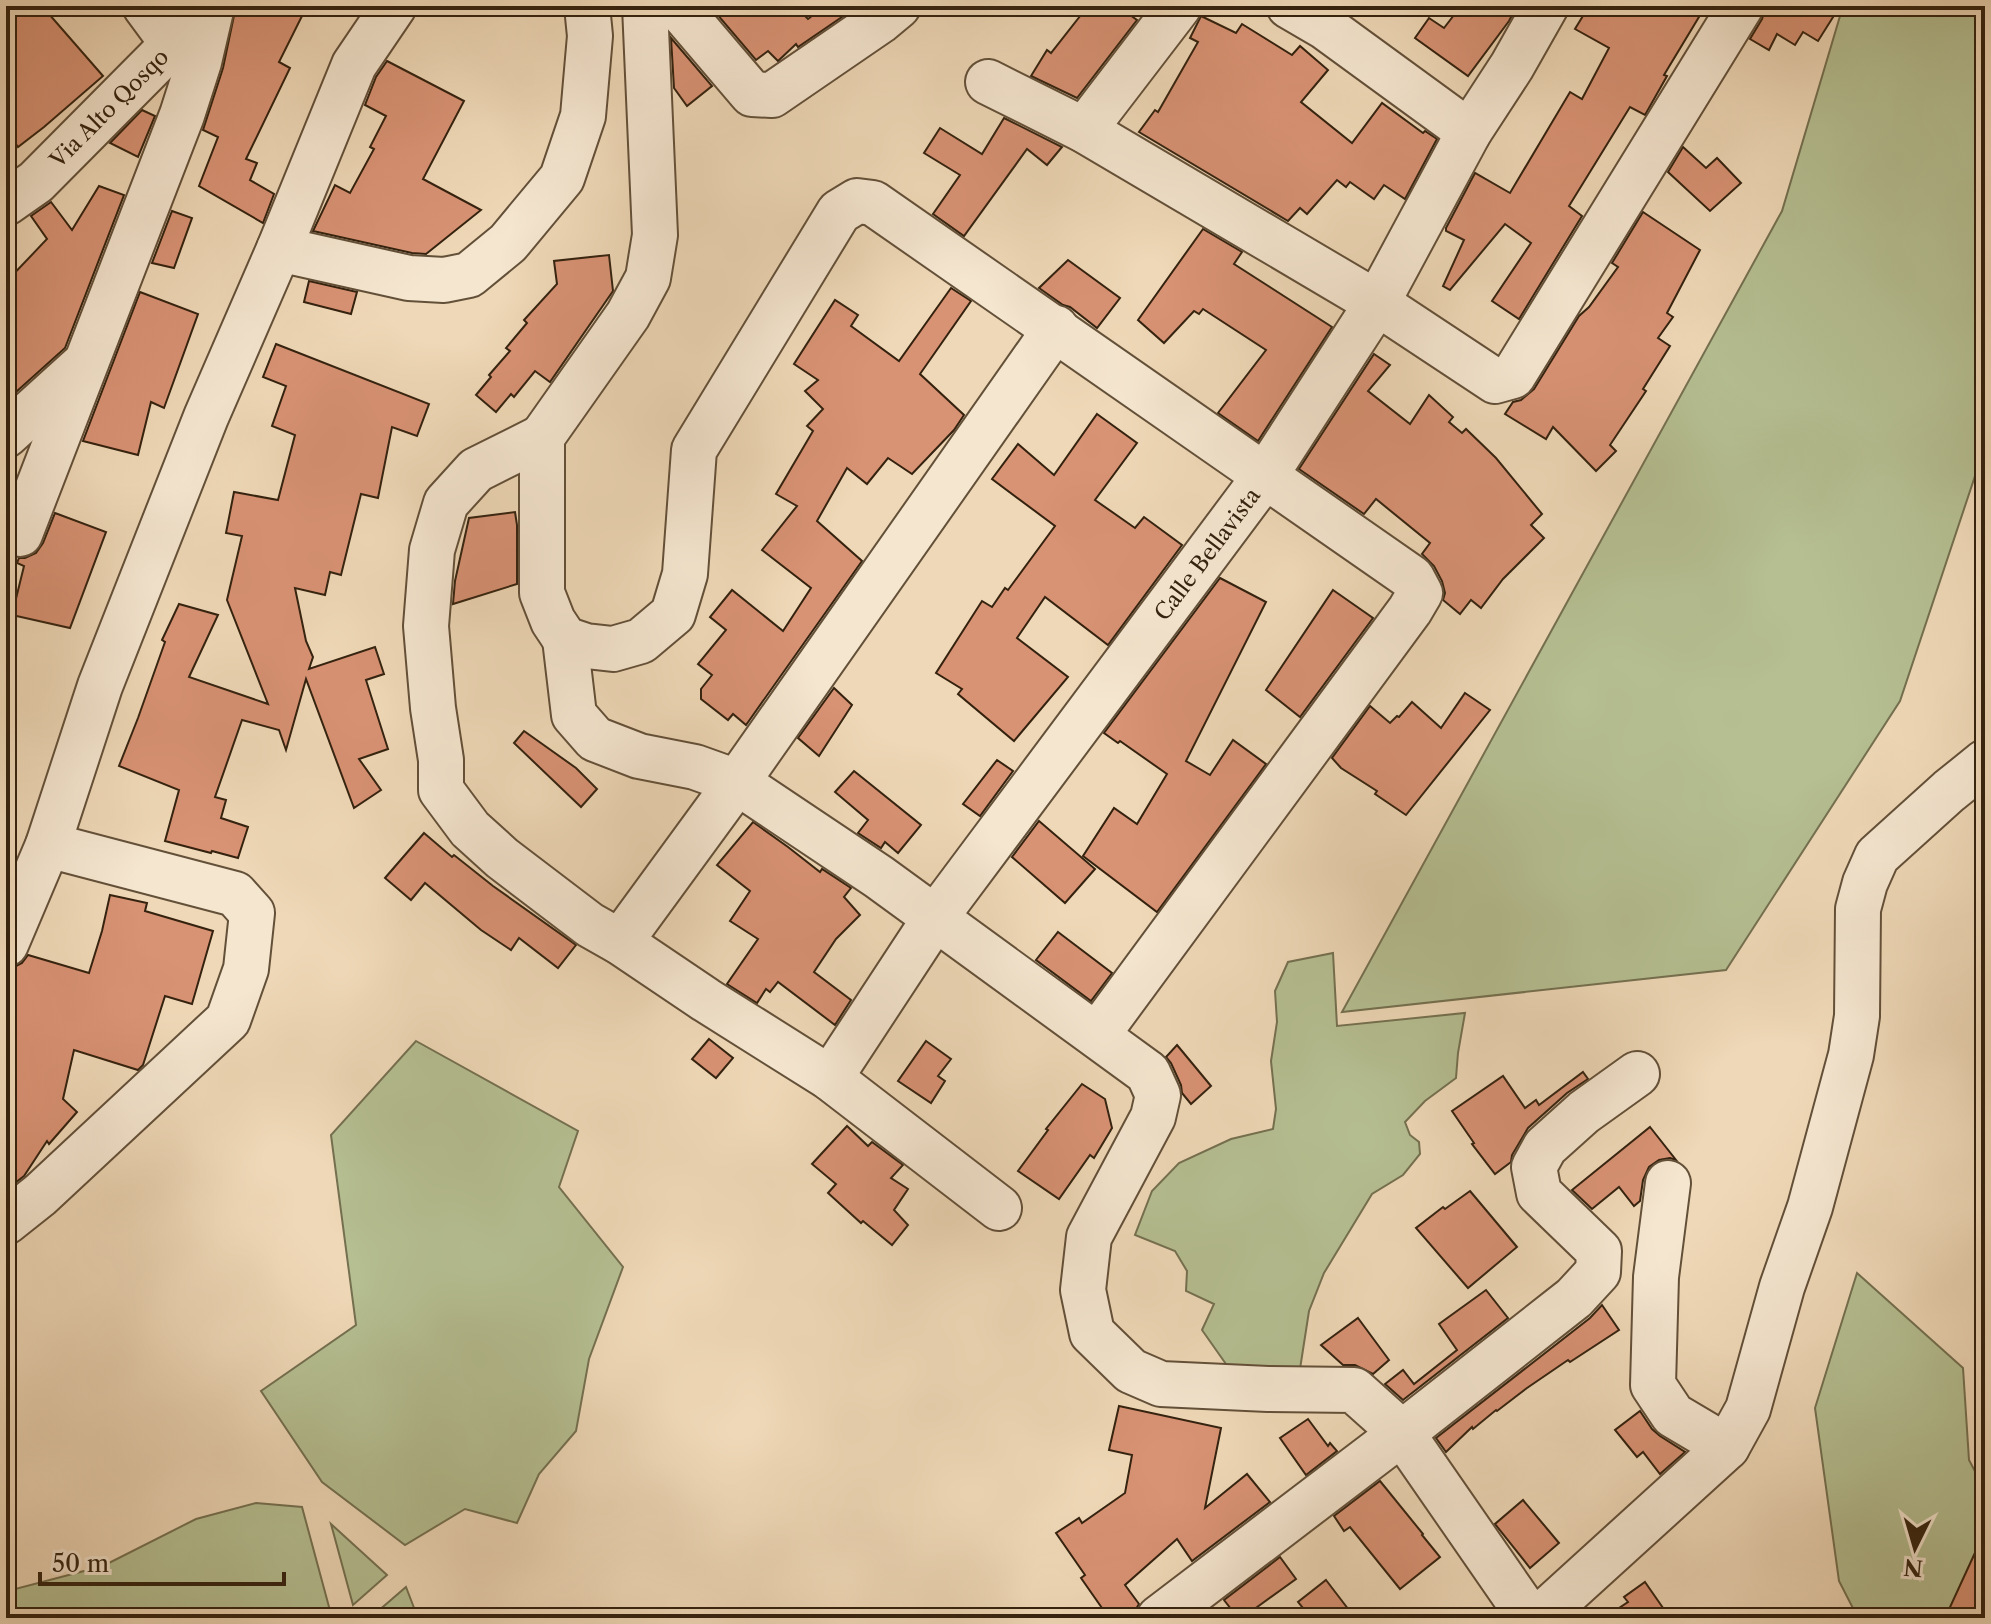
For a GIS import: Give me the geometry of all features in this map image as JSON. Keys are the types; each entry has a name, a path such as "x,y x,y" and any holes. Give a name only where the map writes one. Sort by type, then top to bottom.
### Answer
{"street":[{"path":"145,6 173,44"},
{"path":"20,534 182,115 199,62 209,6"},
{"name":"Via Alto Qosqo","path":"6,203 36,182 209,6"},
{"path":"6,944 48,845 100,686 206,417 354,65 394,6"},
{"path":"279,249 409,278 444,280 469,275 508,243 562,178 583,116 590,36 587,6"},
{"path":"645,6 655,235 648,278 628,315 542,437 476,470 446,503 432,550 426,626 441,760 441,790 470,829 502,858 590,925 830,1078 999,1208"},
{"path":"677,6 752,94 772,95 898,6"},
{"path":"1084,130 1179,6"},
{"name":"Calle Bellavista","path":"830,1078 935,918 1265,476 1377,303 1469,132 1546,6"},
{"path":"988,82 1084,130 1377,303 1495,381 1513,376 1741,6"},
{"path":"1319,13 1469,132"},
{"path":"565,639 586,646 613,649 641,641 673,614 685,574 694,450 839,212 857,201 873,203 1412,578 1420,593 1410,610 1097,1035"},
{"path":"620,942 737,782 1056,328"},
{"path":"6,435 89,360"},
{"path":"542,437 542,593 553,621 565,639 574,715 595,739 639,756 695,767 737,782 935,918 1148,1073 1158,1095 1153,1117 1089,1237 1083,1290 1092,1333 1131,1371 1161,1384 1354,1390 1402,1433 1530,1618"},
{"path":"1539,1618 1727,1447 1748,1409 1782,1287 1810,1207 1851,1055 1857,1016 1858,909 1865,883 1877,856 1985,762"},
{"path":"6,1222 40,1195 228,1020 246,969 251,938 252,913 235,894 48,845"},
{"path":"1159,1618 1574,1298 1598,1272 1599,1251 1539,1193 1534,1167 1545,1147 1564,1129 1637,1074"},
{"path":"1668,1183 1656,1277 1653,1385 1673,1415 1727,1447"}],"green space":[{"path":"1843,6 1985,6 1985,446 1900,701 1726,970 1342,1012 1782,211"},
{"path":"1333,953 1337,1026 1465,1013 1456,1078 1425,1101 1405,1122 1410,1135 1419,1142 1420,1154 1403,1175 1372,1194 1324,1273 1309,1311 1300,1369 1233,1374 1202,1330 1214,1304 1186,1291 1187,1271 1175,1251 1135,1235 1152,1191 1179,1163 1231,1139 1273,1129 1276,1109 1271,1061 1277,1022 1275,991 1288,962"},
{"path":"416,1041 578,1131 559,1187 623,1267 589,1359 576,1431 539,1474 517,1523 465,1509 405,1545 322,1482 261,1391 356,1325 331,1135"},
{"path":"1857,1273 1963,1368 1969,1460 1985,1490 1985,1618 1858,1618 1839,1581 1815,1408"},
{"path":"256,1503 302,1507 332,1618 6,1618 15,1589 103,1566 196,1519"},
{"path":"331,1524 387,1575 353,1605"},
{"path":"406,1587 416,1613 412,1618 370,1618"}],"building":[{"path":"6,6 42,6 103,76 18,147 6,130"},
{"path":"236,6 307,6 279,62 290,68 246,159 257,163 250,180 274,194 263,223 199,186 218,137 203,130 223,68"},
{"path":"710,6 795,6 808,19 825,6 858,6 798,47 796,44 778,61 768,51 756,60"},
{"path":"1088,6 1136,6 1130,15 1137,20 1077,98 1031,76 1047,50 1051,53"},
{"path":"1461,6 1517,6 1468,76 1415,38 1429,18 1444,28"},
{"path":"1589,6 1712,6 1706,15 1702,12 1664,75 1667,76 1645,115 1630,107 1569,206 1582,216 1519,319 1492,301 1531,243 1505,224 1450,290 1443,286 1464,240 1446,231 1446,228 1475,173 1510,193 1570,92 1582,99 1609,48 1575,29"},
{"path":"1766,6 1840,6 1818,41 1803,32 1795,45 1777,34 1769,50 1750,39"},
{"path":"1201,16 1236,33 1242,24 1292,55 1300,46 1328,70 1301,102 1352,143 1382,103 1423,133 1425,131 1437,139 1405,199 1384,185 1374,199 1350,182 1346,187 1337,180 1307,214 1300,208 1288,221 1139,132 1155,110 1158,112 1198,42 1190,38"},
{"path":"671,38 712,86 687,106 674,88"},
{"path":"387,61 464,101 423,179 481,210 426,254 313,231 335,185 350,193 374,149 370,147 386,116 365,105 376,77"},
{"path":"142,110 155,116 138,157 110,143"},
{"path":"1004,118 1062,147 1047,165 1027,149 964,236 933,214 960,175 924,153 940,128 982,154"},
{"path":"1683,147 1706,168 1717,158 1741,183 1710,211 1668,172"},
{"path":"99,186 124,195 65,348 6,401 6,282 47,239 31,216 51,202 72,230"},
{"path":"172,211 192,218 174,268 152,263"},
{"path":"1643,212 1700,250 1667,313 1673,317 1658,338 1670,346 1643,389 1646,391 1610,445 1616,451 1596,471 1553,427 1546,439 1505,414 1513,402 1521,400 1534,389 1579,316 1618,267 1612,263"},
{"path":"1203,229 1242,252 1234,264 1332,327 1258,441 1218,413 1266,350 1203,309 1199,314 1194,311 1164,343 1138,320"},
{"path":"609,255 613,291 550,382 535,371 514,397 511,394 496,412 476,395 510,351 506,348 527,323 524,320 557,284 554,261"},
{"path":"1068,260 1120,298 1097,328 1039,288"},
{"path":"309,281 357,292 351,314 304,302"},
{"path":"951,288 971,301 920,374 964,415 954,430 912,474 888,458 867,484 847,468 817,521 862,561 746,725 733,714 728,720 701,699 701,689 712,675 698,664 726,630 710,617 732,590 783,631 811,588 762,550 797,506 776,494 813,431 807,426 823,409 805,391 818,380 794,364 835,300 858,315 851,326 899,361"},
{"path":"140,292 198,314 164,408 151,402 138,455 83,441"},
{"path":"276,344 429,404 417,436 392,427 378,498 361,494 341,575 330,572 325,595 295,588 306,641 313,657 309,669 375,647 384,674 366,680 388,749 359,759 381,790 354,808 306,679 286,750 279,730 242,720 215,797 226,800 221,818 248,827 238,858 165,841 179,790 119,766 165,642 162,640 179,604 218,615 189,677 268,704 227,600 242,536 226,533 234,492 278,500 295,435 272,426 286,386 263,377"},
{"path":"1374,354 1390,365 1368,391 1410,424 1429,395 1453,417 1449,422 1462,433 1466,429 1496,458 1542,514 1531,525 1544,538 1503,579 1481,608 1471,600 1460,614 1443,600 1442,581 1434,566 1422,554 1430,543 1376,499 1364,514 1299,469"},
{"path":"1097,414 1137,443 1095,500 1135,528 1144,517 1182,545 1108,645 1045,597 1017,638 1068,677 1014,741 958,694 962,689 936,673 982,601 992,607 1055,526 992,479 1018,444 1054,475"},
{"path":"515,512 517,584 453,604 469,518"},
{"path":"55,513 106,532 70,628 12,615 24,566 17,563 19,558 36,553"},
{"path":"1220,578 1266,602 1186,761 1210,775 1233,740 1266,764 1157,912 1083,856 1114,808 1137,824 1167,774 1104,733"},
{"path":"1333,590 1373,618 1300,717 1266,690"},
{"path":"834,688 852,705 819,756 798,738"},
{"path":"1465,693 1490,710 1406,815 1375,794 1377,791 1341,768 1332,758 1370,706 1390,723 1412,702 1441,728"},
{"path":"524,731 576,768 597,789 581,807 514,743"},
{"path":"997,760 1013,771 980,816 963,804"},
{"path":"854,771 921,825 898,853 885,842 881,848 858,833 868,820 835,792"},
{"path":"1039,821 1095,869 1065,903 1012,857"},
{"path":"753,822 820,872 822,869 851,888 844,897 860,915 836,939 814,972 851,1000 835,1025 778,982 770,992 766,989 757,1003 727,984 758,939 730,921 750,891 717,865"},
{"path":"424,833 452,857 454,855 576,945 558,968 519,938 511,950 481,930 425,883 411,900 385,878"},
{"path":"110,895 147,903 145,911 213,931 192,1004 165,996 143,1065 138,1070 74,1050 63,1099 77,1112 49,1144 47,1141 24,1176 6,1190 6,982 10,969 22,963 28,955 89,973"},
{"path":"1058,932 1112,973 1091,1001 1036,960"},
{"path":"709,1039 733,1058 716,1078 692,1059"},
{"path":"926,1041 951,1059 938,1076 945,1081 931,1103 898,1081"},
{"path":"1177,1045 1211,1086 1191,1104 1182,1093 1166,1057"},
{"path":"1583,1072 1588,1079 1567,1093 1528,1128 1511,1162 1495,1174 1452,1111 1503,1076 1525,1108 1536,1100 1539,1105"},
{"path":"1082,1084 1105,1099 1112,1128 1094,1158 1090,1155 1059,1199 1018,1171"},
{"path":"847,1126 868,1146 872,1142 903,1165 891,1178 908,1189 894,1210 908,1225 892,1245 863,1221 861,1223 828,1193 836,1184 812,1164"},
{"path":"1650,1127 1676,1160 1659,1160 1649,1167 1643,1180 1640,1201 1634,1206 1619,1187 1592,1209 1572,1190"},
{"path":"1470,1191 1517,1247 1468,1288 1416,1228"},
{"path":"1486,1290 1508,1318 1403,1400 1385,1384 1403,1370 1414,1384 1457,1350 1439,1324"},
{"path":"1602,1305 1619,1330 1527,1388 1472,1427 1446,1452 1436,1438 1590,1318"},
{"path":"1358,1318 1389,1360 1373,1374 1355,1365 1343,1365 1321,1345"},
{"path":"1119,1406 1221,1428 1205,1508 1247,1474 1270,1502 1192,1561 1177,1539 1125,1585 1139,1604 1135,1618 1109,1618 1081,1578 1085,1575 1056,1533 1079,1518 1082,1523 1125,1493 1132,1455 1109,1450"},
{"path":"1640,1411 1652,1429 1685,1452 1660,1474 1643,1452 1637,1457 1615,1430"},
{"path":"1308,1419 1328,1446 1330,1443 1337,1451 1306,1475 1280,1438"},
{"path":"1380,1481 1440,1557 1400,1589 1350,1527 1344,1531 1334,1516"},
{"path":"1523,1500 1559,1543 1530,1568 1495,1524"},
{"path":"1985,1531 1985,1618 1945,1618"},
{"path":"1280,1557 1296,1579 1238,1618 1224,1600"},
{"path":"1326,1580 1355,1618 1311,1618 1298,1602"},
{"path":"1645,1582 1670,1618 1604,1618 1628,1602 1624,1597"}]}
